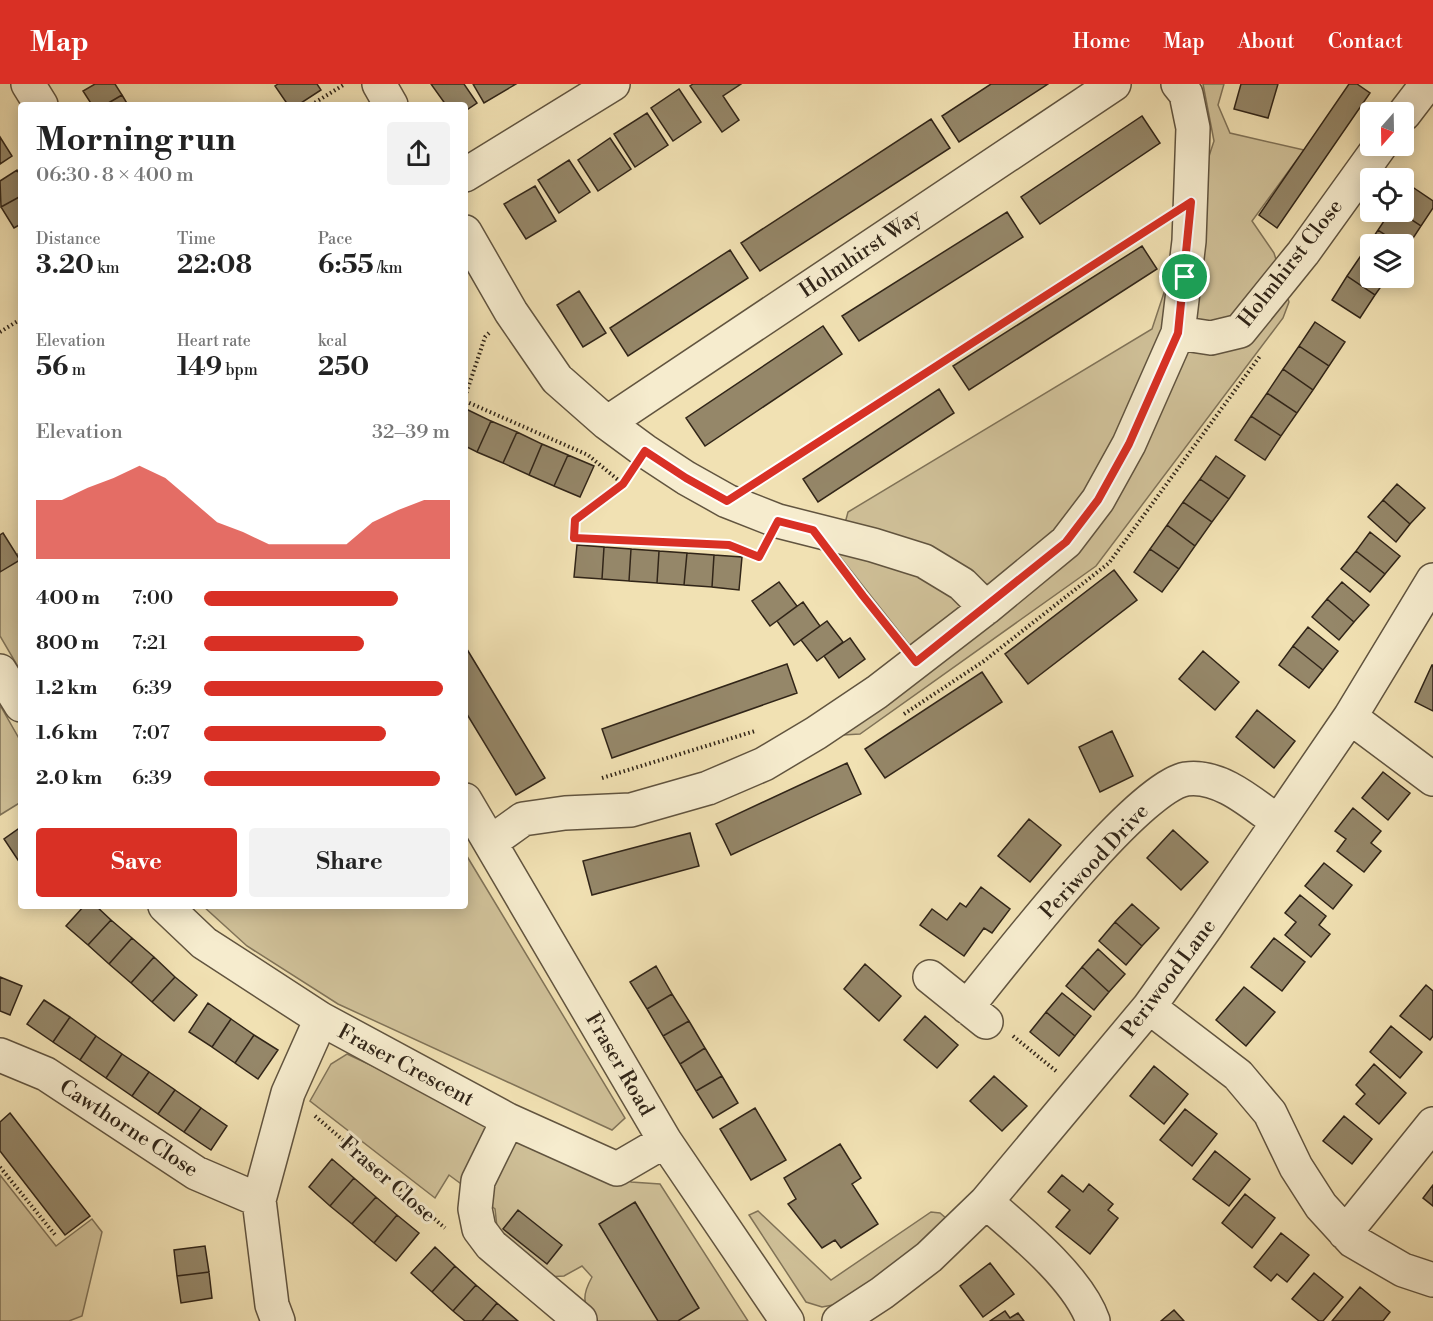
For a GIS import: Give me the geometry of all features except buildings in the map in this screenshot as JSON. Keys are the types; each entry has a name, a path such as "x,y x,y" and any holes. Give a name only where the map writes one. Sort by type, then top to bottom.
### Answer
{"street":[{"path":"28,84 39,102"},
{"path":"378,84 389,102"},
{"path":"468,173 613,84"},
{"name":"Holmhirst Way","path":"607,423 1114,84"},
{"path":"491,842 523,819 566,813 631,810 708,788 764,765 816,733 916,662 1066,542 1098,500 1129,444 1178,333 1191,202 1193,128 1186,94 1178,84"},
{"name":"Holmhirst Close","path":"1178,333 1211,338 1240,332 1303,253 1373,156"},
{"path":"468,237 511,312 557,379 607,423 645,451 727,501 778,521 873,545 924,561 962,584 986,608"},
{"name":"Periwood Lane","path":"839,1321 882,1293 929,1257 986,1202 1149,1007 1350,717 1433,580"},
{"path":"0,671 18,700"},
{"path":"1350,717 1433,779"},
{"name":"Periwood Drive","path":"977,1015 1090,859 1151,798 1184,779 1206,779 1228,788 1278,822"},
{"name":"Fraser Road","path":"468,805 665,1141 787,1321"},
{"name":"Fraser Crescent","path":"168,909 204,943 321,1019 508,1120 617,1169 665,1141"},
{"path":"930,978 977,1015"},
{"path":"1149,1007 1238,1075 1270,1113 1296,1167 1321,1206 1353,1241 1403,1270 1433,1280"},
{"path":"278,1321 272,1305 259,1200 288,1093 321,1019"},
{"name":"Cawthorne Close","path":"0,1054 46,1074 196,1173 259,1200"},
{"path":"508,1120 478,1181 475,1195 476,1221 485,1239 491,1245 580,1320"},
{"path":"1345,1233 1433,1124"},
{"path":"986,1202 1045,1253 1088,1307 1093,1321"}],"path":[{"path":"316,102 345,84"},
{"path":"727,501 1191,202"},
{"path":"468,390 485,337 511,312"},
{"path":"0,332 18,321"},
{"path":"468,400 588,455 623,484"},
{"path":"645,451 623,484 575,520 574,538 729,545 759,557 778,521"},
{"path":"842,568 916,662"},
{"path":"598,779 760,729"},
{"path":"977,1015 1001,1027 1080,1090"},
{"name":"Fraser Close","path":"288,1093 471,1250 491,1245"},
{"path":"0,1167 56,1236"}],"shaded area":[{"path":"1203,84 1224,84 1218,105 1230,133 1304,150 1252,221 1274,253 1289,302 1283,318 1096,566 860,734 843,735 841,727 930,671 837,553 848,512 1152,329 1214,141"},
{"path":"18,554 18,667 0,636 0,564"},
{"path":"0,705 18,737 18,804 0,815"},
{"path":"468,858 625,1118 612,1130 338,1004 247,946 206,909 468,909"},
{"path":"347,1054 595,1170 627,1173 631,1182 660,1184 748,1321 592,1321 585,1299 592,1277 582,1266 564,1276 547,1277 497,1227 495,1209 449,1175 435,1198 310,1101 331,1064"},
{"path":"0,1175 56,1246 92,1219 102,1232 82,1316 69,1321 0,1321"},
{"path":"758,1211 831,1280 931,1212 940,1213 947,1219 895,1265 844,1303 822,1307 806,1302 749,1215"}],"route":[{"path":"1191,202 1185,277 1178,333 1129,444 1098,500 1066,542 916,662 813,530 778,521 759,557 729,545 574,538 575,520 623,484 645,451 727,501 1191,202"}]}
